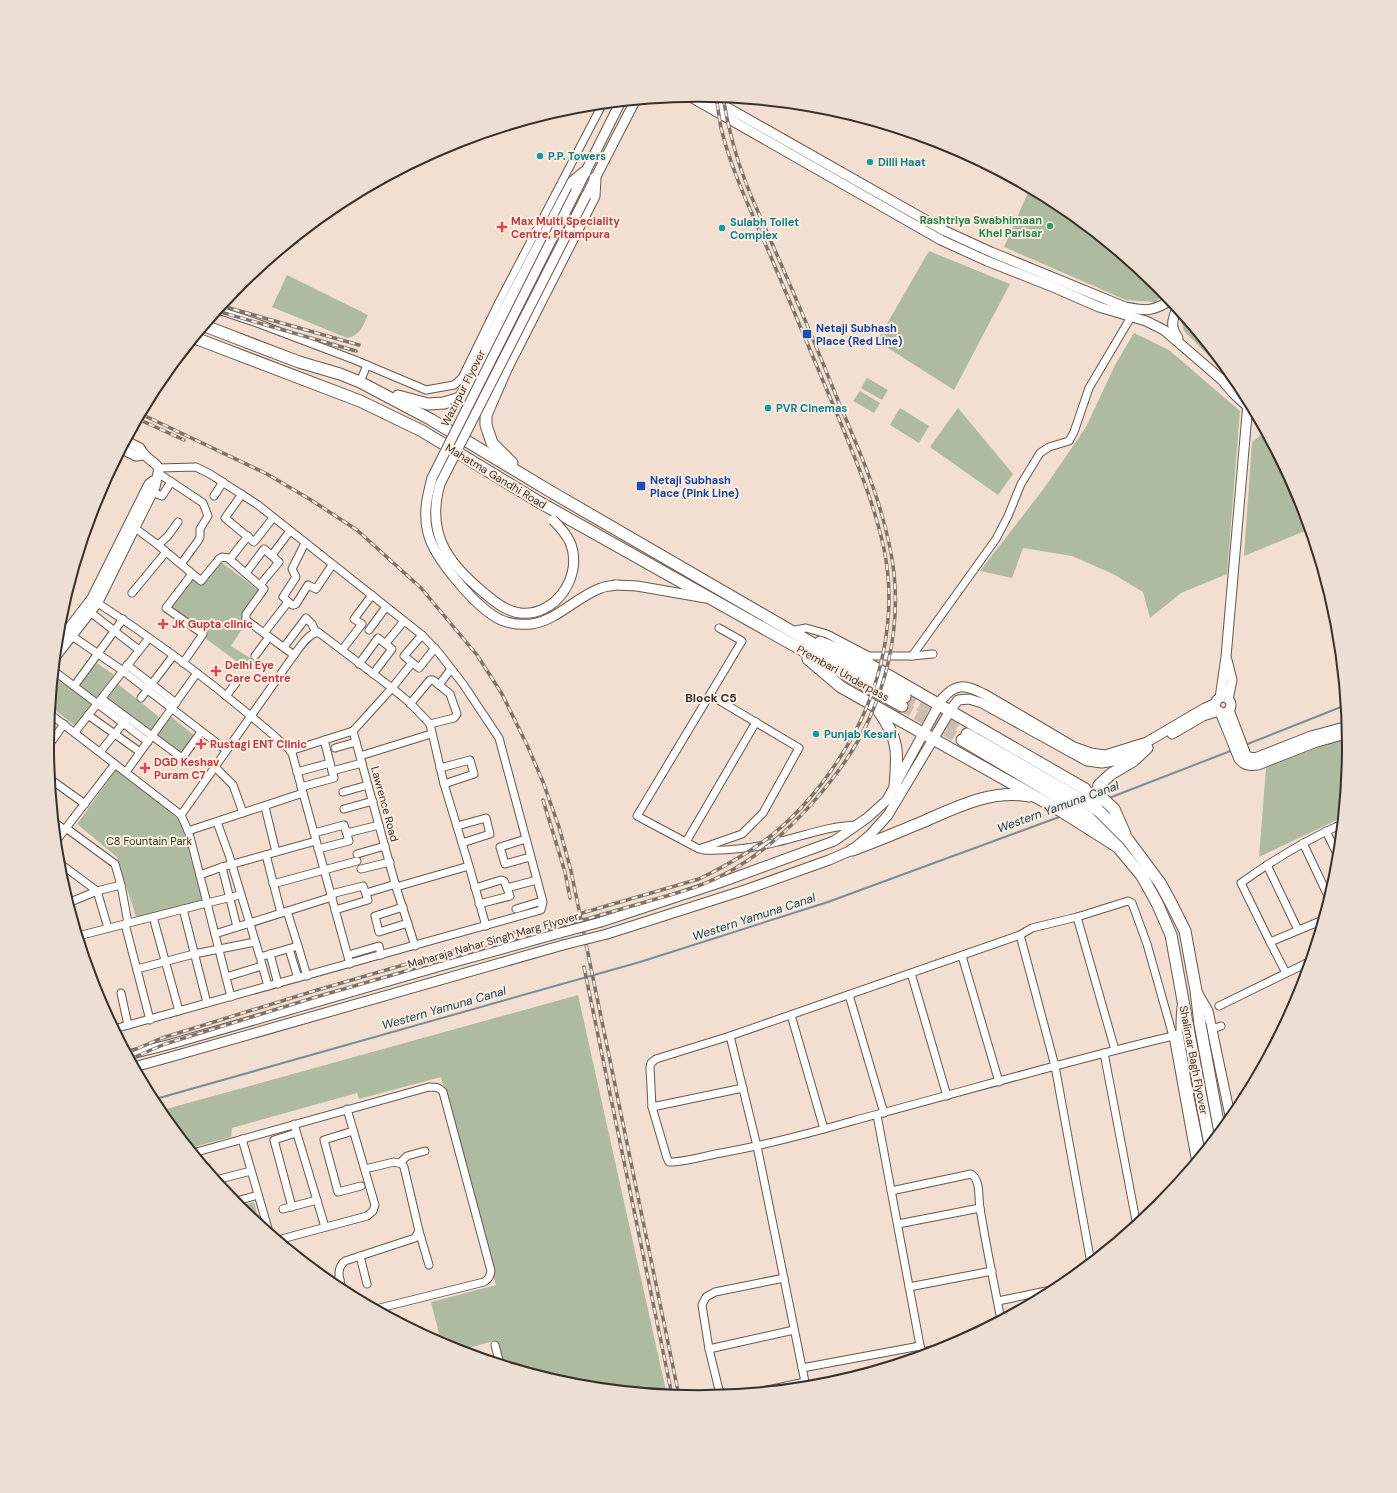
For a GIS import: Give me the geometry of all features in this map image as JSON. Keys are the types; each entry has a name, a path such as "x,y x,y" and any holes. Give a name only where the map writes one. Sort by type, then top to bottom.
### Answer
{"main road":[{"path":"699,102 941,240 987,261 1125,307 1141,310 1157,308 1165,303"},
{"path":"718,102 945,231 1055,283 1099,307 1146,321 1164,330 1239,395"},
{"name":"Wazirpur Flyover","path":"539,502 570,542 573,555 573,569 569,582 562,594 552,604 545,609 529,613 520,613 512,611 497,603 457,568 444,550 438,533 435,516 436,498 443,477 633,106"},
{"name":"Wazirpur Flyover","path":"618,108 432,478 427,497 425,515 428,534 435,550 445,566 471,596 488,611 502,620 517,624 525,625 541,622 565,610 584,596 602,587 616,585 637,586 711,599"},
{"path":"363,384 408,400 428,404 444,403 460,398 474,374 507,306 573,182 585,172"},
{"path":"527,478 492,442 486,425 486,415 498,387 594,196 595,178"},
{"path":"889,211 894,202"},
{"path":"1175,313 1172,330 1184,348"},
{"name":"Mahatma Gandhi Road","path":"209,328 299,362 340,374 363,384 430,419 787,635"},
{"name":"Mahatma Gandhi Road","path":"199,340 360,401 422,431 539,502 711,599 787,635"},
{"path":"474,374 498,387"},
{"path":"1221,379 1229,381"},
{"path":"1222,705 1248,409"},
{"path":"64,636 95,600 135,528 155,487 158,473 155,462 143,455 140,448 130,443"},
{"path":"125,451 136,456 143,455"},
{"path":"62,649 90,612 149,484 158,473"},
{"path":"787,635 853,654 1085,789 1100,812 1128,840 1160,883 1185,931 1196,991 1217,1028 1230,1111"},
{"path":"787,635 841,687 1039,799 1061,811 1084,820"},
{"name":"Prembari Underpass","path":"787,635 904,702"},
{"name":"Maharaja Nahar Singh Marg Flyover","path":"132,1054 609,919 722,882 834,841 867,818 887,800 896,786 939,704 950,690 958,687 972,688 1074,747 1091,753 1105,755 1146,742 1204,708 1222,705"},
{"path":"852,850 870,835 888,816 958,700 969,699 982,703 1087,761 1102,763 1114,761 1147,748 1222,705"},
{"path":"1222,705 1229,710 1235,739 1246,766 1258,765 1314,743 1343,735"},
{"path":"875,706 893,732 897,749 896,786"},
{"path":"1242,757 1255,758 1312,736 1343,728"},
{"path":"1084,820 1070,804 964,737 1114,809 1128,840"},
{"path":"1091,797 1111,774 1132,761 1147,748"},
{"path":"138,1066 563,944 607,934 745,890 830,860 965,804 991,796 1014,794 1039,799"},
{"name":"Shalimar Bagh Flyover","path":"1084,820 1118,847 1142,876 1157,903 1171,935 1183,998 1180,1033 1209,1140"},
{"name":"Shalimar Bagh Flyover","path":"1196,991 1200,1024 1219,1126"},
{"path":"1180,1033 1182,1055 1200,1151"}],"street":[{"path":"224,312 257,322 426,390 454,385 462,378 509,282 599,110"},
{"path":"912,656 996,539 1008,516 1021,484 1040,453 1049,447 1069,441 1074,432 1089,388 1131,317"},
{"path":"363,384 366,365"},
{"path":"118,1028 541,910 542,901 499,738 451,669 434,648 422,635 242,494 196,467 158,473"},
{"path":"158,473 203,503 208,516 200,529 200,537 198,541 181,564"},
{"path":"152,492 162,496 171,482"},
{"path":"214,496 223,482"},
{"path":"242,494 225,518 254,542 273,518"},
{"path":"158,545 168,536 178,522"},
{"path":"135,528 201,581 222,557 230,559 264,588 264,592 246,614 246,620 294,655"},
{"path":"272,555 290,531"},
{"path":"230,559 248,536"},
{"path":"305,543 292,570 296,578 282,597 288,602 294,605 308,585 316,589 332,565"},
{"path":"246,573 264,549 272,555 279,562 260,585"},
{"path":"132,593 166,552"},
{"path":"183,663 203,634 166,608 192,574"},
{"path":"342,650 362,624 354,619 372,595"},
{"path":"95,600 197,673 250,714 290,751 350,964"},
{"path":"255,656 288,602"},
{"path":"369,630 386,607"},
{"path":"90,612 139,650"},
{"path":"284,648 306,618 312,624 316,633"},
{"path":"75,685 123,619"},
{"path":"386,643 404,621"},
{"path":"719,628 742,641 637,816 699,850 719,850 775,843 843,825 856,825"},
{"path":"787,635 806,628 827,634 869,656 912,656 934,654"},
{"path":"181,815 250,714 294,655 309,637 318,632 392,688 430,724 431,734 444,784 486,926"},
{"path":"422,635 404,656 418,668 434,648"},
{"path":"72,636 123,672 150,687"},
{"path":"75,732 149,638"},
{"path":"360,664 378,638 386,643 392,649 373,674"},
{"path":"142,698 173,656"},
{"path":"290,751 353,731 392,688 412,662"},
{"path":"127,665 201,732 226,750"},
{"path":"438,685 451,669"},
{"path":"126,772 197,673"},
{"path":"59,674 100,701 150,739 182,758 201,732"},
{"path":"410,704 428,681 433,680 450,694 457,714 454,718 430,724"},
{"path":"226,696 236,683"},
{"path":"699,850 742,834 763,813 800,748 710,695"},
{"path":"88,715 116,733 140,752"},
{"path":"55,717 181,815 188,831 231,997"},
{"path":"100,752 125,721"},
{"path":"686,842 756,722"},
{"path":"54,738 64,724"},
{"name":"Lawrence Road","path":"353,731 396,886 415,946"},
{"path":"332,771 431,734"},
{"path":"188,831 265,806 334,778 324,740"},
{"path":"334,748 356,742"},
{"path":"440,768 470,760 474,774 444,784"},
{"path":"297,772 330,763"},
{"path":"61,835 115,764"},
{"path":"214,766 233,785 243,813"},
{"path":"55,783 84,804"},
{"path":"342,792 368,785"},
{"path":"344,809 373,801"},
{"path":"265,806 276,852"},
{"path":"457,826 486,818 490,834 462,842"},
{"path":"217,822 232,864 268,986"},
{"path":"314,833 344,825 349,841 318,849"},
{"path":"347,834 379,825"},
{"path":"59,826 115,864 121,885 127,923 137,969 150,1020"},
{"path":"1286,972 1241,883 1303,843 1338,826"},
{"path":"1326,831 1334,849"},
{"path":"526,840 500,847 505,864 530,856"},
{"path":"200,875 232,864 316,841"},
{"path":"1303,843 1326,892"},
{"path":"273,884 324,870 385,846"},
{"path":"266,855 273,884 298,946 306,976"},
{"path":"362,870 390,862"},
{"path":"1267,865 1298,930"},
{"path":"366,893 469,866"},
{"path":"65,867 97,891 108,928"},
{"path":"222,867 237,926"},
{"path":"475,888 503,880 510,896 480,904"},
{"path":"507,888 537,880"},
{"path":"73,901 97,891 121,885"},
{"path":"215,934 363,886 368,900 335,910"},
{"path":"82,935 240,895"},
{"path":"516,909 542,901"},
{"path":"1180,1033 824,1129 757,1146 677,1162 670,1162 667,1158 652,1107 650,1067 651,1063 656,1059 730,1036 962,956 1020,935 1032,928 1077,917 1128,901 1132,903 1180,1033 1195,1157"},
{"path":"403,907 375,916 379,932 408,923"},
{"path":"183,909 207,1003"},
{"path":"153,917 164,962 179,1011"},
{"path":"1077,917 1115,1050"},
{"path":"1270,942 1318,922"},
{"path":"1020,935 1055,1066 1090,1259"},
{"path":"137,969 194,954 255,942"},
{"path":"260,957 298,946"},
{"path":"348,955 379,946 382,955"},
{"path":"289,949 298,978"},
{"path":"270,954 278,984"},
{"path":"962,956 999,1082"},
{"path":"1219,1006 1305,963"},
{"path":"226,976 262,966"},
{"path":"911,973 947,1096"},
{"path":"121,993 128,1025"},
{"path":"802,1368 921,1351 891,1191 881,1114 849,995"},
{"path":"791,1015 824,1129"},
{"path":"730,1036 757,1146 805,1382"},
{"path":"1104,1053 1136,1219"},
{"path":"198,1152 429,1087 440,1088 443,1092 490,1270 489,1279 484,1282 382,1308"},
{"path":"652,1107 743,1088"},
{"path":"283,1239 367,1216 373,1211 375,1205 347,1109"},
{"path":"294,1124 325,1227"},
{"path":"353,1130 324,1140 338,1192 361,1186"},
{"path":"292,1207 274,1140 296,1133"},
{"path":"242,1139 267,1224"},
{"path":"400,1163 407,1156 425,1150"},
{"path":"365,1169 394,1162 400,1163 404,1167 419,1231 429,1265"},
{"path":"221,1179 251,1171"},
{"path":"891,1191 971,1174 977,1180 980,1208 1000,1316"},
{"path":"241,1200 258,1195"},
{"path":"282,1210 317,1200"},
{"path":"898,1224 980,1208"},
{"path":"341,1283 339,1270 342,1263 415,1238 419,1231"},
{"path":"360,1256 367,1284"},
{"path":"909,1287 992,1271"},
{"path":"719,1391 709,1349 702,1305 706,1297 715,1292 784,1278"},
{"path":"998,1301 1040,1293"},
{"path":"709,1349 794,1330"},
{"path":"495,1345 499,1359"}],"green space":[{"name":"Rashtriya Swabhimaan Khel Parisar","path":"1028,192 1091,235 1123,262 1160,297 1155,302 1126,300 1004,247"},
{"path":"929,251 1010,284 954,390 877,341"},
{"path":"287,275 368,315 358,333 347,338 272,307"},
{"path":"1182,321 1217,364 1184,331"},
{"path":"1134,333 1169,350 1240,411 1227,574 1181,593 1150,618 1143,592 1113,574 1072,556 1023,548 1012,578 980,571 1045,487 1086,427 1115,365"},
{"path":"867,378 888,390 882,400 861,388"},
{"path":"860,391 880,403 874,413 853,401"},
{"path":"900,408 929,426 919,443 890,425"},
{"path":"958,408 1013,474 998,495 930,447"},
{"path":"1261,435 1265,439 1277,461 1306,531 1244,556 1252,442"},
{"path":"221,562 258,590 242,615 246,623 231,646 255,661 247,669 205,638 206,632 169,608 192,578 202,584"},
{"path":"97,663 114,675 75,726 55,710 58,680 71,689"},
{"path":"118,684 163,720 169,715 195,736 182,755 106,699"},
{"path":"1343,739 1342,789 1338,819 1259,857 1266,768"},
{"name":"C8 Fountain Park","path":"118,767 181,822 203,901 136,917 117,857 77,824"},
{"path":"578,995 666,1390 573,1379 503,1360 497,1340 468,1348 440,1337 431,1302 496,1285 441,1077 359,1099 357,1093 232,1128 231,1137 194,1147 166,1109"},
{"path":"254,1202 257,1215 246,1204"}],"waterway":[{"name":"Western Yamuna Canal","path":"1245,745 1342,707"},
{"name":"Western Yamuna Canal","path":"1109,798 1233,750"},
{"name":"Western Yamuna Canal","path":"159,1098 640,962 828,902 1062,816"}],"tunnel":[{"path":"905,697 967,734"},
{"path":"902,706 962,740"}],"railway":[{"path":"131,1051 162,1038 314,991 699,879 727,865 772,835 792,817 811,796 829,774 844,751 868,704 877,679 883,653 889,601 888,575 884,549 875,514 857,464 788,296 737,178 721,128 717,102"},
{"path":"134,1057 165,1044 316,997 701,885 742,864 761,851 795,822 825,788 855,746 869,720 880,693 888,664 893,635 895,606 894,577 890,548 881,510 861,456 738,162 724,103"},
{"path":"228,308 359,345"},
{"path":"223,313 356,351"},
{"path":"145,416 267,474 357,530 421,588 477,655 502,694 543,782 559,827 571,871 678,1391"},
{"path":"142,421 184,440"},
{"path":"543,800 565,872 570,898"},
{"path":"584,967 671,1390"}],"place":[{"name":"P.P. Towers","path":"540,156"},
{"name":"Dilli Haat","path":"870,162"},
{"name":"Rashtriya Swabhimaan Khel Parisar","path":"1050,226"},
{"name":"Max Multi Speciality Centre, Pitampura","path":"502,227"},
{"name":"Sulabh Toilet Complex","path":"722,228"},
{"name":"Netaji Subhash Place (Red Line)","path":"807,334"},
{"name":"PVR Cinemas","path":"768,408"},
{"name":"Netaji Subhash Place (Pink Line)","path":"641,486"},
{"name":"JK Gupta clinic","path":"163,624"},
{"name":"Delhi Eye Care Centre","path":"216,671"},
{"name":"Punjab Kesari","path":"816,734"},
{"name":"Rustagi ENT Clinic","path":"201,744"},
{"name":"DGD Keshav Puram C7","path":"145,768"}],"district":[{"name":"Block C5","path":"711,698"}]}
